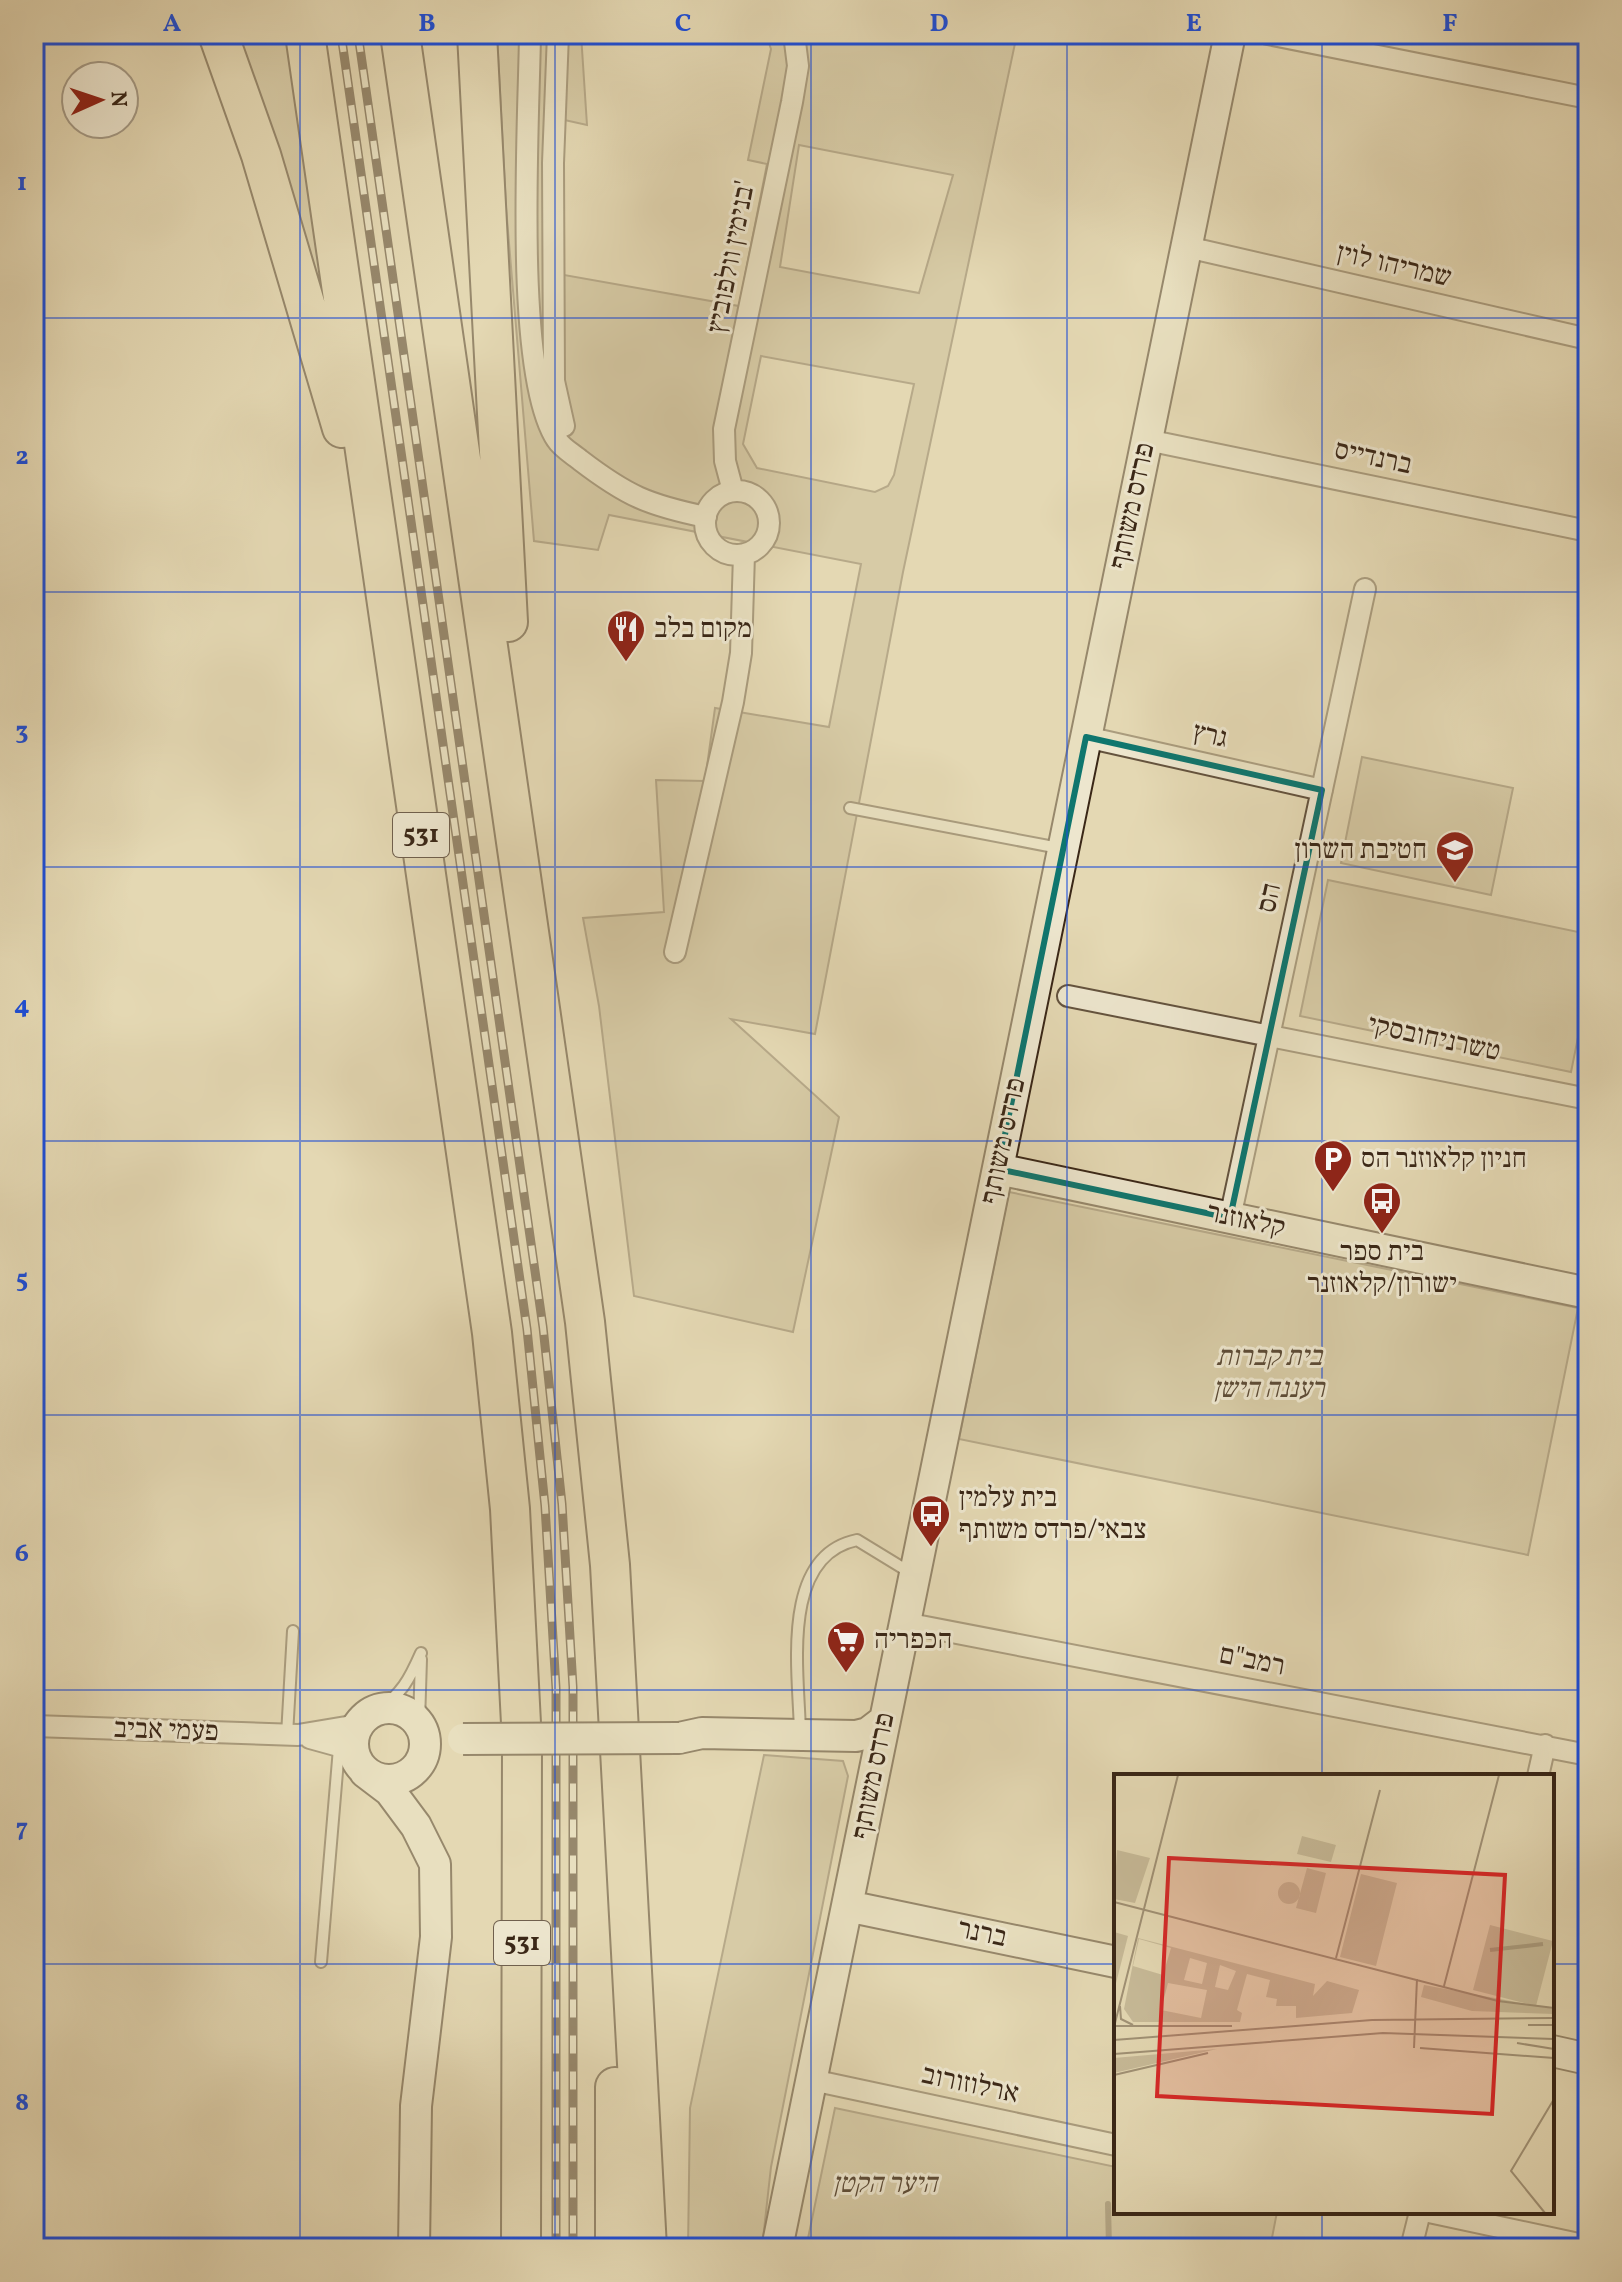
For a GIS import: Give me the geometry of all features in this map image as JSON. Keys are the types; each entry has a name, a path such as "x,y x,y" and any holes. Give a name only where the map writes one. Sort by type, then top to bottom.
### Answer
{"highway":[{"path":"218,34 291,251 352,470 447,1019"},
{"name":"531","path":"305,34 492,1333 510,1509 522,1743 521,2248"},
{"path":"400,34 585,1322 610,1565 647,2248"},
{"path":"477,34 520,862"},
{"path":"497,2248 518,1639"},
{"path":"615,2248 617,1684"}],"street":[{"path":"530,34 528,244 535,381 557,441 620,491 654,506 706,517"},
{"path":"558,34 553,163 554,381 559,413 572,447 589,466"},
{"name":"בנימין וולפוביץ'","path":"733,491 725,461 724,429 792,102 798,66 794,34"},
{"name":"פרדס משותף","path":"777,2248 1061,848 1230,34"},
{"path":"1268,34 1588,98"},
{"name":"שמריהו לוין","path":"1187,247 1588,339"},
{"name":"ברנדייס","path":"1147,440 1588,531"},
{"path":"733,491 755,495 767,510 769,521 764,541 744,554 723,552 708,536 706,517 717,497 733,491"},
{"path":"675,952 733,702 741,653 744,554"},
{"name":"הס","path":"1230,1218 1365,589"},
{"name":"גרץ","path":"1086,737 1322,790"},
{"name":"טשרניחובסקי","path":"1068,996 1588,1099"},
{"name":"קלאוזנר","path":"998,1169 1588,1293"},
{"name":"רמב\"ם","path":"905,1623 1588,1755"},
{"path":"359,1742 395,1708 420,1724 463,1739 679,1738 843,1752 853,1757 872,1785"},
{"path":"679,1738 702,1733 856,1736 868,1733 885,1720"},
{"path":"416,1826 413,1789 425,1743 420,1724"},
{"name":"פעמי אביב","path":"34,1726 292,1735 359,1742"},
{"path":"359,1742 391,1780 409,1775 431,1752 463,1739"},
{"path":"359,1742 416,1826 435,1864 438,1893 416,2106 414,2248"},
{"path":"1538,1774 1545,1745"},
{"name":"ברנר","path":"847,1906 1114,1962"},
{"path":"1554,2051 1588,2059"},
{"name":"ארלוזורוב","path":"812,2080 1114,2145"},
{"path":"1411,2248 1420,2214"},
{"path":"1438,2214 1588,2246"}],"lane":[{"path":"850,808 1061,848"},
{"path":"800,1735 797,1667 800,1610 809,1580 824,1555 838,1544 857,1540 914,1575"},
{"path":"292,1735 293,1631"},
{"path":"321,1962 359,1742 406,1685 421,1653 420,1724"}],"highlighted area":[{"path":"1086,737 1322,790 1230,1218 998,1169"}],"green space":[{"path":"231,34 291,34 345,394"},
{"path":"497,34 581,34 587,125 551,117 547,272 739,306 767,164 748,160 771,49 766,34 965,34 1009,43 1011,34 1017,34 903,572 815,1034 731,1019 839,1117 793,1332 634,1296 599,1006 583,918 664,912 656,780 705,781 715,708 829,727 861,564 609,515 598,550 534,541 506,207","holes":["799,145 953,175 919,293 780,267","761,356 914,384 894,475 888,486 875,492 757,468 743,444"]},
{"path":"1362,757 1513,788 1491,895 1341,863"},
{"path":"1328,880 1588,934 1588,988 1571,1072 1300,1016"},
{"name":"בית קברות רעננה הישן","path":"1009,1192 1578,1308 1528,1555 959,1439"},
{"path":"764,1755 843,1761 848,1776 771,2167 762,2248 688,2248 690,2108"},
{"name":"היער הקטן","path":"835,2108 1114,2167 1114,2214 1277,2214 1270,2248 806,2248"}],"waterway":[{"path":"1108,2204 1109,2248"}],"railway":[{"path":"341,34 527,1329 545,1506 556,1688 556,2248"},
{"path":"358,34 543,1327 562,1504 573,1687 573,2248"}],"place":[{"name":"מקום בלב","path":"626,663"},
{"name":"חטיבת השרון","path":"1455,884"},
{"name":"חניון קלאוזנר הס","path":"1333,1193"},
{"name":"בית ספר ישורון/קלאוזנר","path":"1382,1235"},
{"name":"בית עלמין צבאי/פרדס משותף","path":"931,1548"},
{"name":"הכפריה","path":"846,1674"}]}
